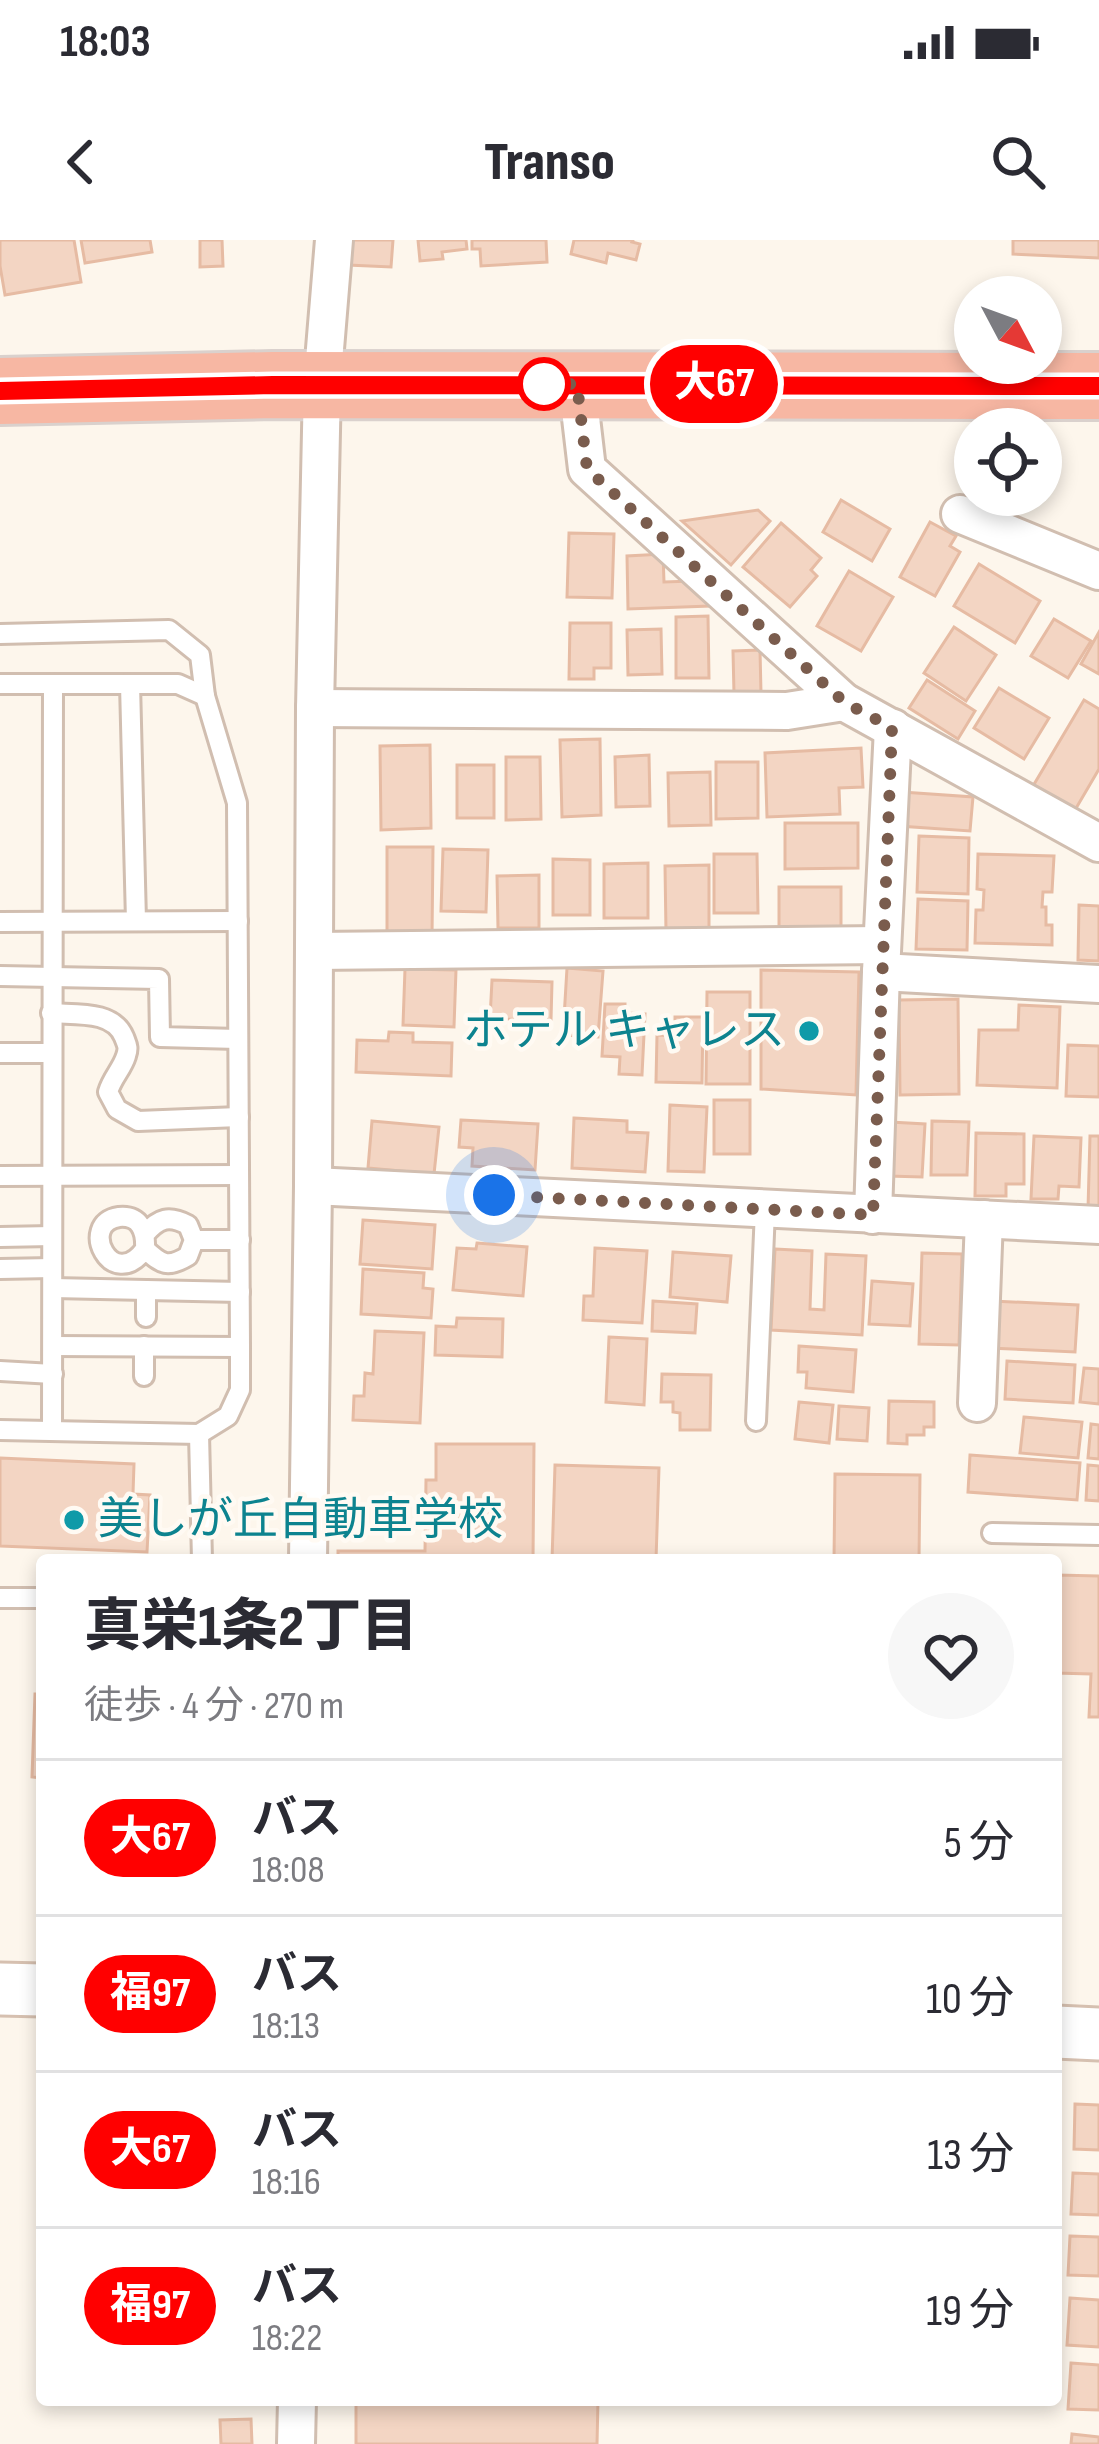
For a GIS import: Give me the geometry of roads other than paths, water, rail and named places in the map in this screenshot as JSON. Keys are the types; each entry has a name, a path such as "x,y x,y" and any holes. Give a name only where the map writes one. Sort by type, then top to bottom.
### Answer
{"highway":[{"path":"0,391 322,385 1099,386"}],"street":[{"path":"308,1554 315,709 322,385 334,240"},
{"path":"577,384 587,469 844,702 1099,843"},
{"path":"966,516 1099,571"},
{"path":"315,709 787,711 844,702"},
{"path":"873,1215 892,728"},
{"path":"314,950 881,959 1099,985"},
{"path":"313,1186 1099,1225"},
{"path":"977,1403 984,1220"},
{"path":"0,1988 36,1990"},
{"path":"1062,2032 1099,2034"},
{"path":"296,2406 296,2444"}],"lane":[{"path":"0,634 169,630 200,655 206,696 237,803 240,1240 240,1390 228,1416 199,1434 0,1430"},
{"path":"0,684 178,684 206,696"},
{"path":"52,1431 53,684"},
{"path":"130,684 136,921"},
{"path":"0,922 238,921"},
{"path":"0,976 159,979 160,1037 238,1039"},
{"path":"51,1013 100,1017 119,1026 127,1045 125,1060 108,1092 117,1108 138,1121 239,1117"},
{"path":"0,1053 52,1053"},
{"path":"0,1176 239,1175"},
{"path":"124,1176 124,1216"},
{"path":"755,1421 765,1210"},
{"path":"145,1241 137,1222 124,1216 111,1219 98,1241 112,1262 125,1264 137,1259 145,1241 157,1220 173,1217 188,1225 194,1240 188,1256 174,1264 158,1262 145,1241"},
{"path":"0,1237 52,1236"},
{"path":"194,1240 240,1240"},
{"path":"0,1269 146,1290 240,1292"},
{"path":"146,1290 146,1317"},
{"path":"52,1346 240,1347"},
{"path":"144,1346 144,1376"},
{"path":"0,1371 53,1374"},
{"path":"199,1434 202,1554"},
{"path":"992,1532 1099,1535"},
{"path":"0,1598 36,1598"}],"place":[{"name":"ホテル キャレス","path":"809,1031"},
{"name":"美しが丘自動車学校","path":"74,1520"}]}
